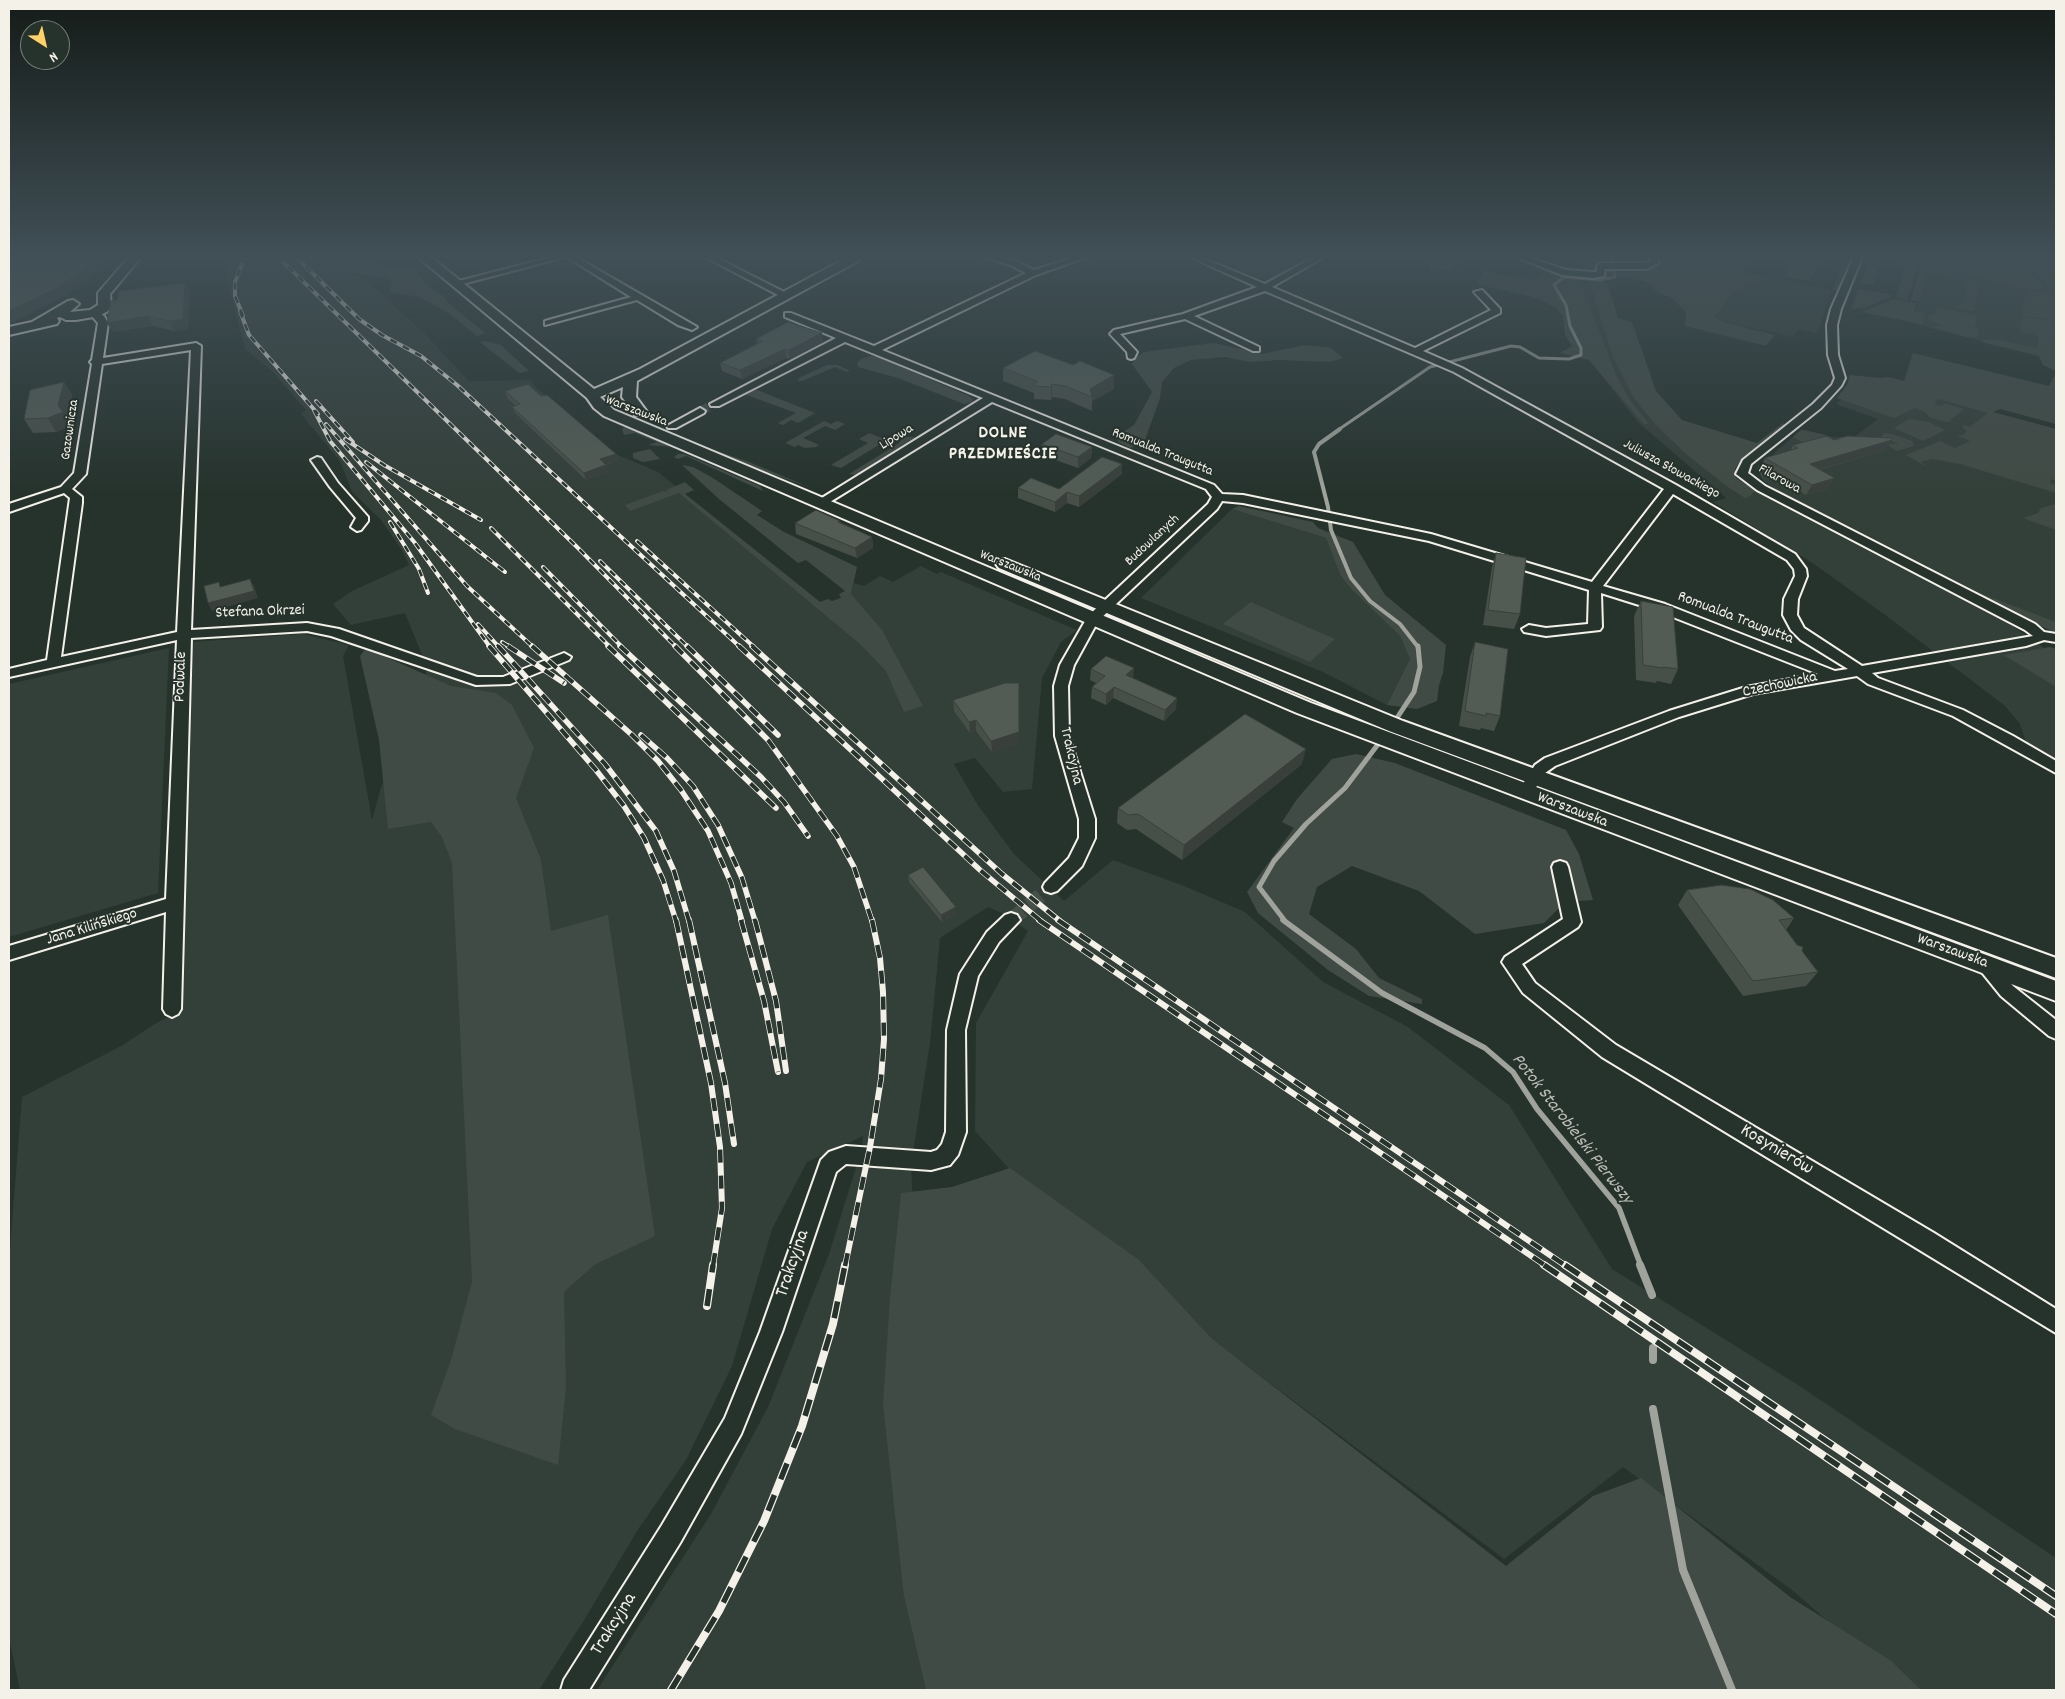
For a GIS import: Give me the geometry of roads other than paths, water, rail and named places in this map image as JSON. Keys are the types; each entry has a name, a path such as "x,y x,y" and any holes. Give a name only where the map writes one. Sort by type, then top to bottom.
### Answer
{"main road":[{"path":"519,336 592,395"},
{"path":"592,395 645,372 710,336"},
{"path":"576,383 613,381 645,372"},
{"path":"592,395 630,384 645,372"},
{"path":"630,384 629,397 640,412"},
{"name":"Warszawska","path":"592,395 640,412 837,494 1099,612"},
{"name":"Warszawska","path":"592,395 599,405 608,412 821,503 1099,612 1382,730 1530,784 2056,968"},
{"name":"Warszawska","path":"1530,784 2056,991"}],"street":[{"name":"Gazownicza","path":"65,489 80,474 100,336"},
{"name":"Romualda Traugutta","path":"840,336 989,399 1210,487 1218,496 1431,538 1660,607 1833,675"},
{"path":"874,350 902,336"},
{"path":"1117,336 1132,352 1131,356"},
{"path":"1229,336 1256,349"},
{"name":"Juliusza Słowackiego","path":"1382,336 1453,367 1672,487 1791,557 1800,569 1801,576 1789,607 1793,623 1806,637 1874,681 1958,713 2008,739 2056,768"},
{"path":"1416,351 1446,336"},
{"name":"Filarowa","path":"1832,336 1833,355 1840,378 1836,386 1817,406 1747,462 1742,470 1742,474 1757,486 2030,627 2040,635"},
{"path":"715,404 844,338"},
{"path":"95,362 196,346"},
{"name":"Podwale","path":"172,1009 183,635 196,346"},
{"name":"Lipowa","path":"821,503 989,399"},
{"path":"672,426 700,411"},
{"path":"317,460 334,485 362,516 362,521 357,527"},
{"path":"1529,629 1546,632 1595,627 1595,587 1672,487"},
{"path":"9,508 65,489 76,497 53,664"},
{"name":"Budowlanych","path":"1099,612 1213,506 1218,496"},
{"name":"Trakcyjna","path":"1051,886 1076,862 1087,838 1087,819 1062,736 1060,686 1073,652 1099,612"},
{"name":"Stefana Okrzei","path":"9,673 183,635 282,627 306,627 334,632 476,681 505,681 564,657"},
{"path":"2040,635 2056,638"},
{"name":"Czechowicka","path":"1530,784 1550,762 1674,714 1751,690 2026,642 2038,639 2040,635"},
{"name":"Kosynierów","path":"1560,867 1572,922 1510,962 1529,988 1610,1051 1926,1240 2056,1322"},
{"name":"Jana Kilińskiego","path":"9,954 175,903"},
{"name":"Trakcyjna","path":"574,1690 671,1534 733,1426 771,1332 828,1167 836,1158 846,1155 931,1161 943,1158 951,1149 956,1132 956,1030 969,974 993,937 1012,920"},
{"path":"1985,964 2007,991 2056,1031"}],"waterway":[{"name":"Potok Starobielski Pierwszy","path":"1338,430 1430,367 1511,346 1520,347 1539,358 1569,359 1581,355 1581,348 1575,336"},
{"name":"Potok Starobielski Pierwszy","path":"1340,429 1319,444 1314,452 1328,507 1331,530 1351,578 1370,601 1400,624 1418,647"},
{"name":"Potok Starobielski Pierwszy","path":"1393,724 1414,692 1420,667 1418,646"},
{"name":"Potok Starobielski Pierwszy","path":"1285,921 1259,887 1274,861 1306,824 1345,788 1382,739"},
{"name":"Potok Starobielski Pierwszy","path":"1283,920 1382,993 1485,1048 1513,1072 1537,1109 1619,1208 1641,1266"},
{"name":"Potok Starobielski Pierwszy","path":"1640,1265 1652,1295"},
{"name":"Potok Starobielski Pierwszy","path":"1653,1348 1653,1360"},
{"name":"Potok Starobielski Pierwszy","path":"1653,1409 1683,1570 1732,1690"}],"tunnel":[{"path":"700,411 715,404"},
{"path":"1011,920 1051,887"}],"railway":[{"path":"250,336 318,414"},
{"path":"360,336 577,547 676,647"},
{"path":"384,336 421,356 457,385 740,647"},
{"path":"316,401 353,442"},
{"path":"314,410 330,441 415,543 490,647"},
{"path":"326,424 467,586 533,647"},
{"path":"345,439 384,465 481,520"},
{"path":"366,462 505,572"},
{"path":"390,522 419,569 428,593"},
{"path":"491,528 610,647"},
{"path":"637,541 754,647"},
{"path":"600,561 688,647"},
{"path":"543,567 622,647"},
{"path":"478,624 499,647"},
{"path":"502,642 510,647"},
{"path":"489,646 596,770 624,806 644,838 663,880 676,921"},
{"path":"498,646 605,764 656,831 674,871 689,921"},
{"path":"508,646 564,683"},
{"path":"532,646 632,735 658,761 681,790 708,831 731,883 742,921"},
{"path":"608,646 776,808"},
{"path":"620,646 761,777 784,802 808,836"},
{"path":"675,646 768,740 837,836 854,867 872,921"},
{"path":"687,646 778,735"},
{"path":"739,646 980,870 1041,921"},
{"path":"752,646 1002,874 1060,921"},
{"path":"641,735 667,758 693,786 718,825 742,878 755,921"},
{"path":"676,920 711,1083 720,1147 722,1208 713,1266"},
{"path":"689,920 725,1083 734,1144"},
{"path":"741,920 764,1001 778,1072"},
{"path":"755,920 776,1001 786,1071"},
{"path":"845,1266 870,1147 881,1079 884,1039 883,992 880,958 872,920"},
{"path":"1039,920 1546,1266"},
{"path":"1058,920 1566,1266"},
{"path":"707,1306 713,1265"},
{"path":"671,1690 719,1611 764,1521 802,1426 833,1324 845,1265"},
{"path":"1544,1265 2056,1614"},
{"path":"1565,1265 2056,1596"}],"district":[{"name":"DOLNE PRZEDMIEŚCIE","path":"1003,445"}]}
